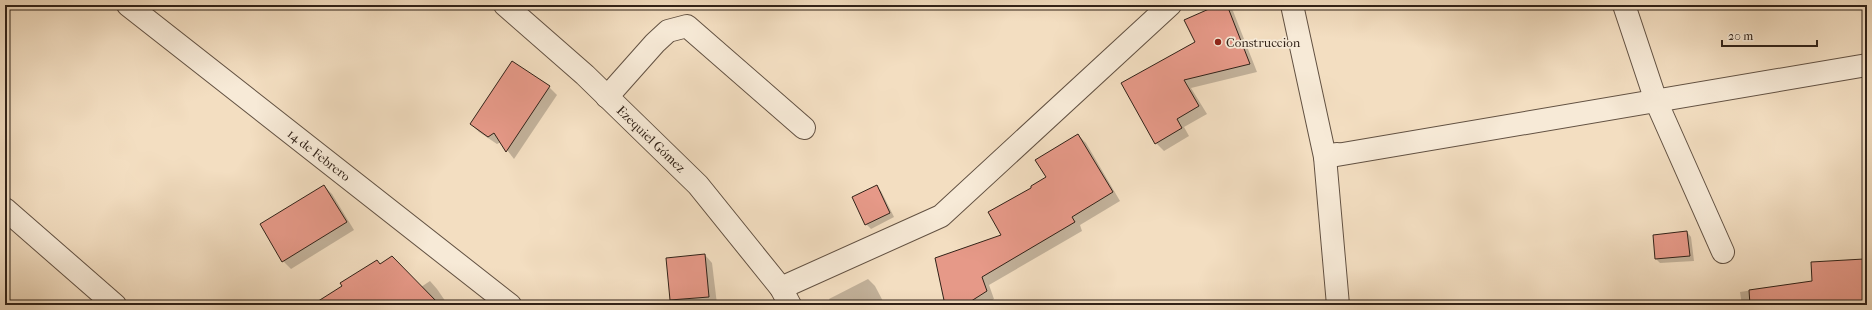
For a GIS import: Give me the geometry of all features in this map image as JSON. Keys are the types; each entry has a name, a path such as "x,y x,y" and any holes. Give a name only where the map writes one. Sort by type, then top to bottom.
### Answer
{"street":[{"name":"14 de Febrero","path":"128,5 510,305"},
{"name":"Ezequiel Gómez","path":"505,5 585,75 698,185 785,297"},
{"path":"785,297 941,216 1170,5"},
{"path":"1292,5 1331,155 1338,305"},
{"path":"1624,5 1656,101 1723,252"},
{"path":"607,96 655,42 668,31 687,26 804,128"},
{"path":"1331,155 1867,65"},
{"path":"5,209 115,305"}],"building":[{"path":"1218,5 1227,5 1250,64 1184,80 1199,106 1177,119 1182,128 1155,144 1121,83 1195,42 1184,20"},
{"path":"512,61 550,86 506,152 494,133 488,137 470,124"},
{"path":"1078,134 1113,192 1072,217 1075,222 982,277 987,291 965,305 945,305 935,258 1001,235 988,212 1031,188 1031,186 1046,177 1035,160"},
{"path":"324,185 347,222 282,262 260,224"},
{"path":"877,185 890,213 865,225 852,197"},
{"path":"1687,231 1690,256 1655,259 1653,235"},
{"path":"705,254 709,297 670,300 666,258"},
{"path":"392,256 440,305 312,305 342,286 340,283 377,260 380,264"},
{"path":"1864,259 1866,305 1750,305 1749,290 1812,281 1811,262"}],"place":[{"name":"Construccion","path":"1218,42"}]}
